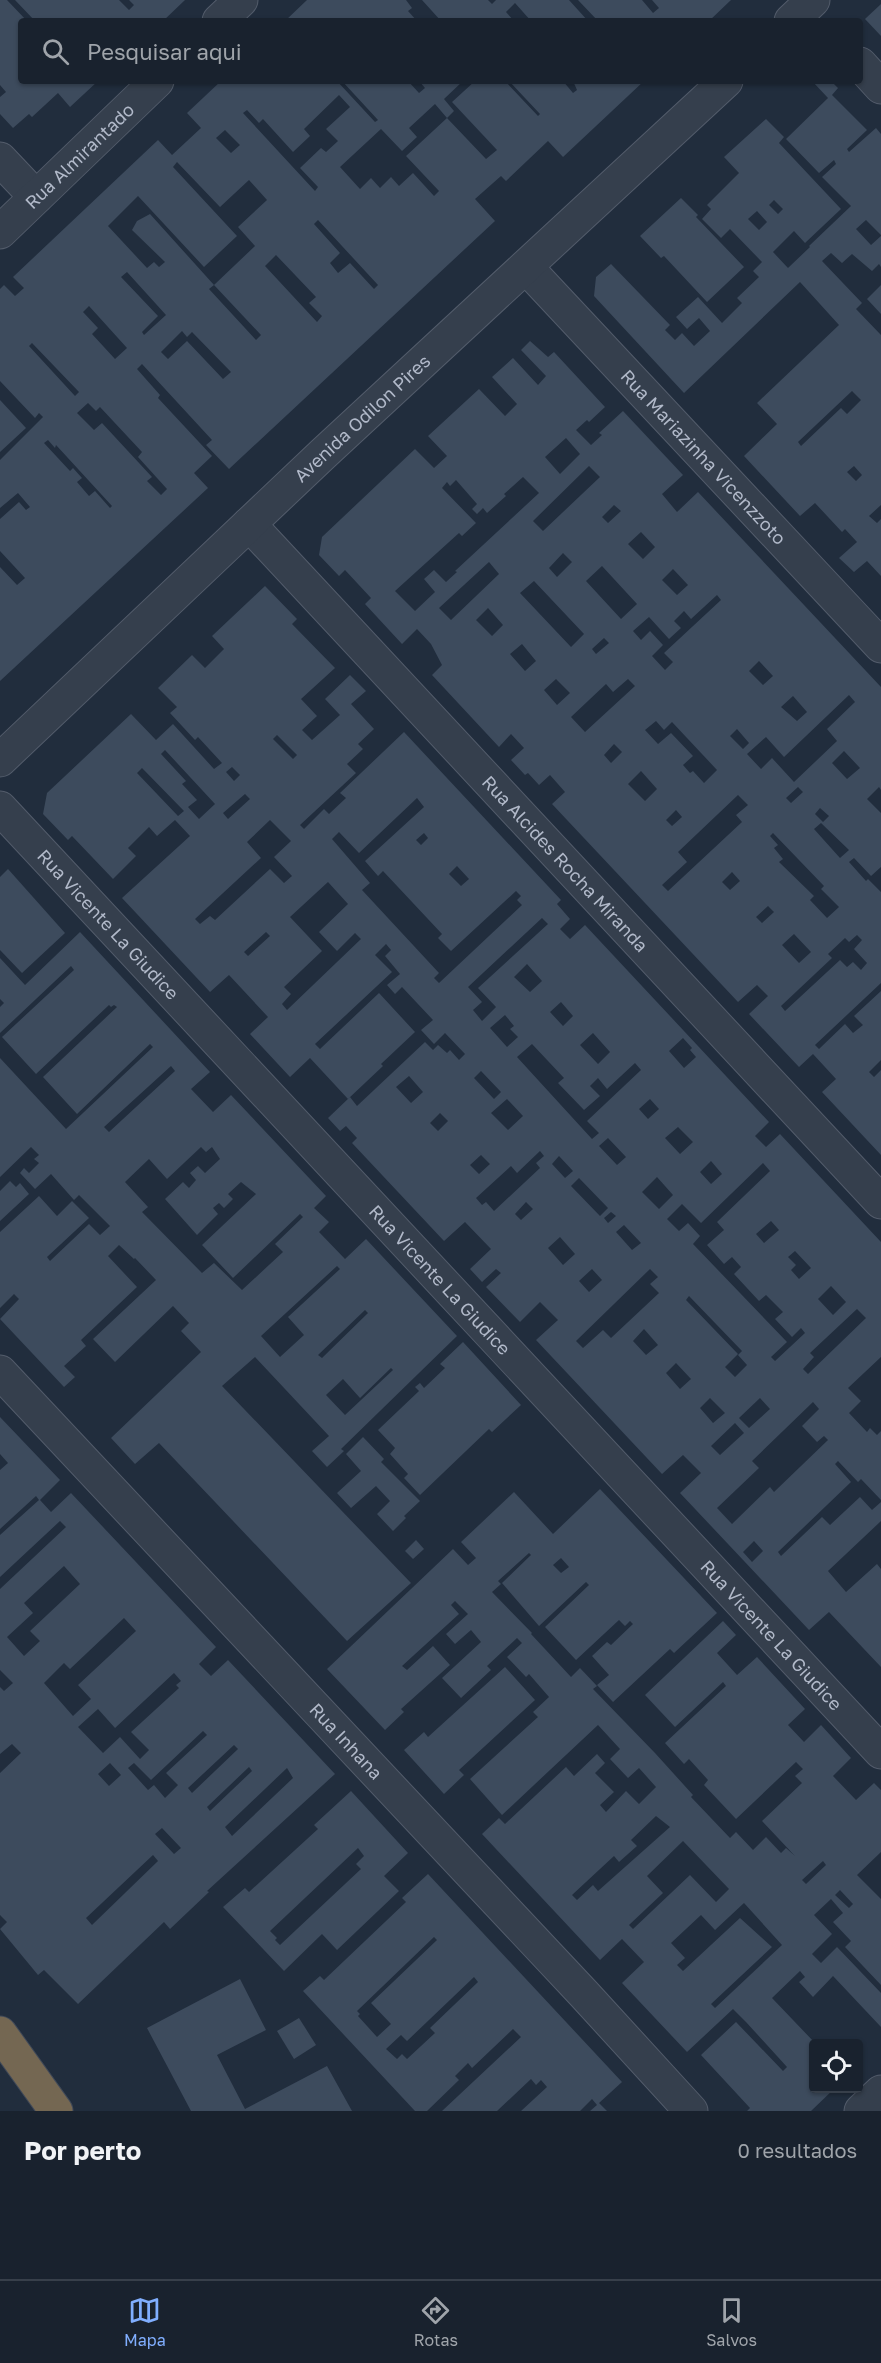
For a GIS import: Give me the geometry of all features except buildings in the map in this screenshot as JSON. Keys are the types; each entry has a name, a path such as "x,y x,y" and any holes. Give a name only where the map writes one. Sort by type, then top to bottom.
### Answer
{"highway":[{"path":"0,2033 56,2111"}],"street":[{"path":"222,18 241,0"},
{"path":"863,67 881,87"},
{"name":"Rua Almirantado","path":"0,232 154,84"},
{"name":"Avenida Odilon Pires","path":"0,759 723,84"},
{"path":"0,159 36,197"},
{"name":"Rua Mariazinha Vicenzzoto","path":"526,267 881,646"},
{"name":"Rua Alcides Rocha Miranda","path":"249,524 881,1202"},
{"name":"Rua Vicente La Giudice","path":"0,808 881,1752"},
{"name":"Rua Inhana","path":"0,1372 691,2111"},
{"path":"861,2111 881,2092"}]}
